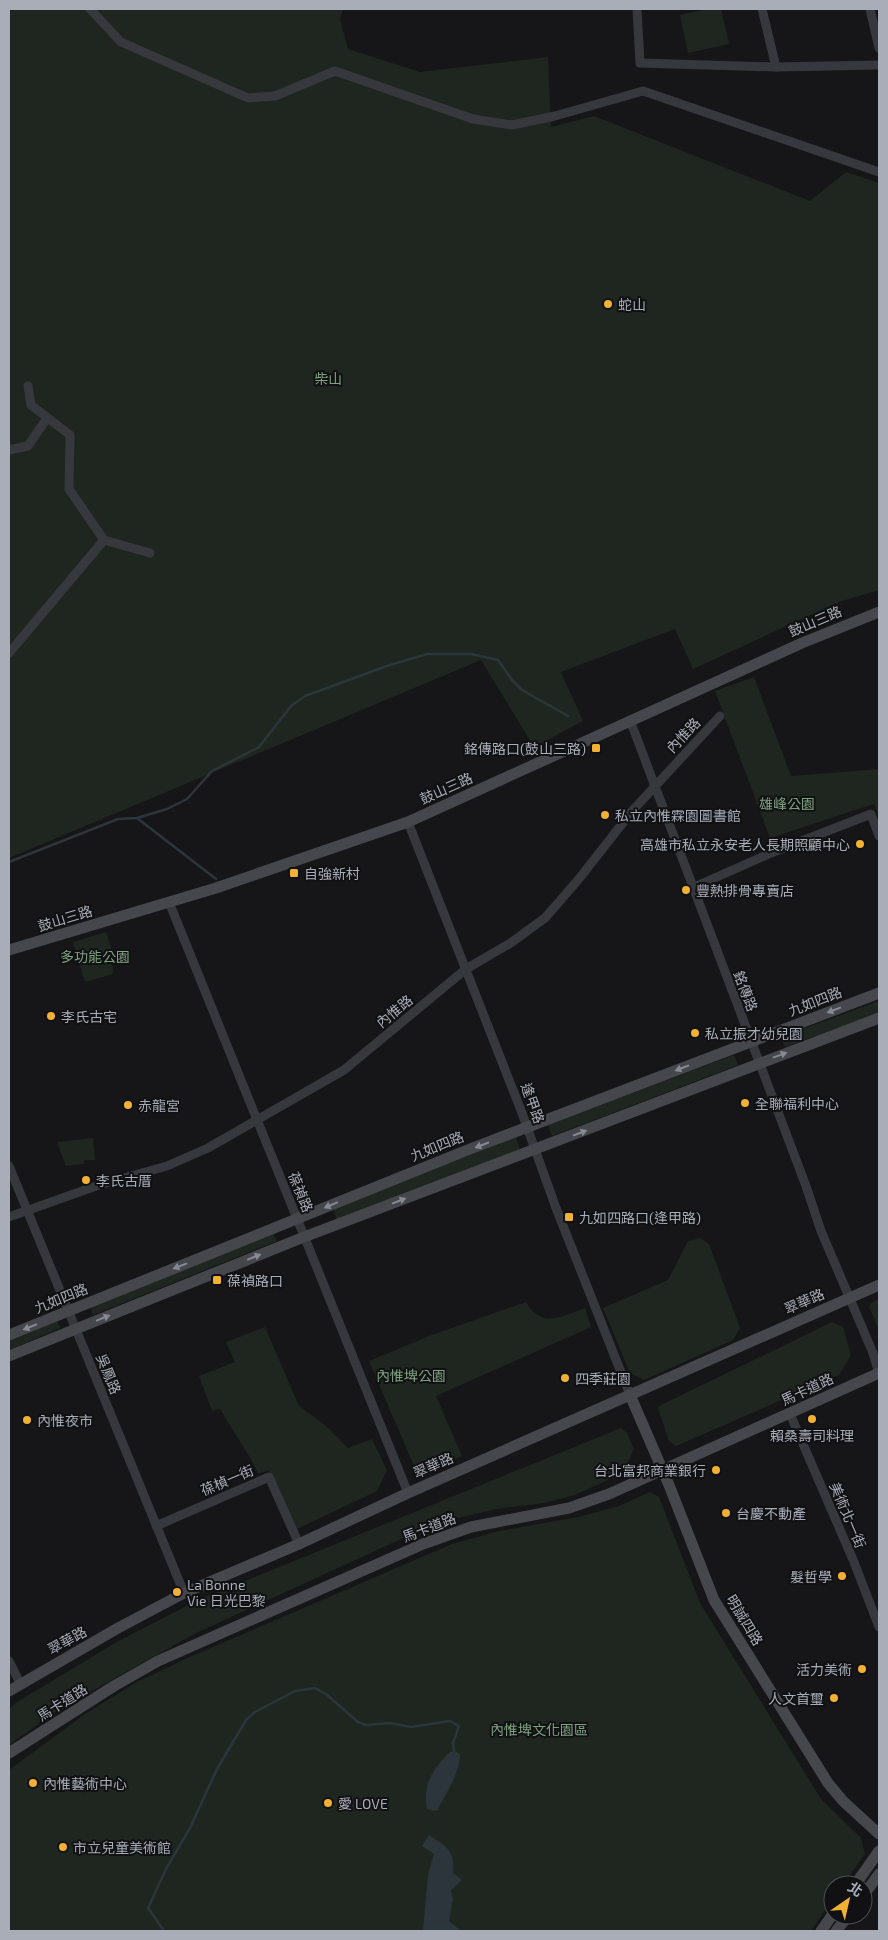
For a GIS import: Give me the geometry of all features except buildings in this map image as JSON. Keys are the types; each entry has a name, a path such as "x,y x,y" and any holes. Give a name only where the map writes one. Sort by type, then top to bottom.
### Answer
{"street":[{"path":"90,9 121,42 248,98 275,96 335,71 473,120 512,125 555,116 643,91 879,172"},
{"path":"637,9 640,63 776,67 879,64"},
{"path":"762,9 776,67"},
{"path":"870,9 879,48"},
{"path":"28,386 31,405 70,434 69,489 104,540 150,553"},
{"path":"9,450 28,446 47,418"},
{"path":"9,652 104,540"},
{"name":"鼓山三路","path":"9,950 282,866 408,822 802,642 879,612"},
{"name":"內惟路","path":"9,1217 99,1185 167,1166 208,1148 344,1070 466,969 509,944 545,918 655,786 720,716"},
{"name":"銘傳路","path":"630,720 750,1042 806,1186 821,1231 874,1356 879,1373"},
{"path":"692,888 771,853 871,814 879,836"},
{"name":"逢甲路","path":"408,822 630,1395"},
{"name":"葆禎路","path":"169,902 408,1493"},
{"name":"九如四路","path":"9,1335 527,1127 879,993"},
{"path":"9,1356 304,1237 879,1018"},
{"name":"吳鳳路","path":"9,1166 184,1593"},
{"name":"翠華路","path":"9,1691 184,1593 299,1544 408,1493 879,1285"},
{"name":"馬卡道路","path":"9,1753 114,1686 158,1661 423,1544 471,1527 569,1508 609,1494 879,1373"},
{"name":"明誠四路","path":"630,1395 672,1493 714,1600 828,1783 843,1801 879,1834"},
{"name":"美術北一街","path":"790,1414 854,1562 879,1627"},
{"name":"葆楨一街","path":"156,1526 269,1477 299,1544"},
{"path":"9,1661 20,1684"},
{"path":"862,1875 879,1852"}],"green space":[{"name":"柴山","path":"9,9 343,9 340,19 348,49 420,72 548,57 551,127 594,116 810,201 846,172 879,183 879,590 839,602 693,669 675,629 561,672 583,721 534,747 481,660 9,858"},
{"path":"708,9 721,9 729,44 688,53 680,15"},
{"name":"雄峰公園","path":"754,677 791,776 879,769 879,817 874,804 770,838 715,691"},
{"name":"多功能公園","path":"106,932 112,951 113,974 85,982 73,942"},
{"path":"879,1001 879,1013 785,1047 781,1037"},
{"path":"734,1055 738,1065 552,1136 548,1125"},
{"path":"516,1137 520,1149 337,1220 333,1208"},
{"path":"93,1138 95,1160 84,1160 84,1164 66,1166 57,1142"},
{"path":"273,1232 277,1241 93,1315 90,1306"},
{"path":"700,1238 709,1244 740,1328 733,1340 644,1380 630,1373 603,1308 668,1280 688,1241"},
{"path":"879,1299 879,1330 869,1307 871,1303"},
{"name":"內惟埤公園","path":"526,1302 538,1316 545,1318 560,1317 585,1308 591,1327 436,1396 462,1456 432,1469 420,1469 414,1466 369,1361 429,1336"},
{"path":"56,1318 60,1328 9,1350 9,1338"},
{"path":"832,1322 843,1327 851,1355 839,1375 676,1446 669,1441 658,1408 661,1405"},
{"path":"265,1327 299,1406 325,1425 348,1448 372,1439 387,1470 377,1491 297,1529 269,1470 258,1474 220,1409 212,1411 199,1376 235,1362 226,1342"},
{"path":"621,1428 627,1433 634,1449 626,1466 610,1479 575,1495 544,1503 497,1509 436,1523 194,1634 58,1710 9,1745 9,1709 17,1702 115,1643 198,1600"},
{"name":"內惟埤文化園區","path":"650,1492 659,1497 700,1603 821,1799 861,1838 865,1854 850,1875 823,1875 823,1914 811,1931 9,1931 9,1770 85,1714 137,1682 192,1656 452,1544 499,1531 578,1517 619,1506"}],"shaded area":[{"path":"454,1751 460,1754 458,1769 452,1784 437,1811 427,1809 426,1794 429,1781 435,1769 450,1752"},
{"path":"429,1835 445,1846 451,1854 453,1873 462,1880 451,1890 453,1899 449,1921 461,1931 423,1931 428,1875 434,1854 422,1846"}],"waterway":[{"path":"9,862 118,819 137,818 167,809 187,799 212,771 259,747 291,706 305,696 387,666 427,654 471,654 498,660 512,680 522,690 568,716"},
{"path":"137,818 216,879"},
{"path":"164,1931 148,1908 166,1869 190,1828 217,1769 246,1720 255,1712 295,1691 315,1688 326,1694 358,1722 366,1725 390,1723 411,1727 450,1721 459,1726 453,1743 454,1751"}],"place":[{"name":"蛇山","path":"608,304"},
{"name":"銘傳路口(鼓山三路)","path":"596,748"},
{"name":"私立內惟霖園圖書館","path":"605,815"},
{"name":"高雄市私立永安老人長期照顧中心","path":"860,844"},
{"name":"自強新村","path":"294,873"},
{"name":"豐熱排骨專賣店","path":"686,890"},
{"name":"李氏古宅","path":"51,1016"},
{"name":"私立振才幼兒園","path":"695,1033"},
{"name":"全聯福利中心","path":"745,1103"},
{"name":"赤龍宮","path":"128,1105"},
{"name":"李氏古厝","path":"86,1180"},
{"name":"九如四路口(逢甲路)","path":"569,1217"},
{"name":"葆禎路口","path":"217,1280"},
{"name":"四季莊園","path":"565,1378"},
{"name":"賴桑壽司料理","path":"812,1419"},
{"name":"內惟夜市","path":"27,1420"},
{"name":"台北富邦商業銀行","path":"716,1470"},
{"name":"台慶不動產","path":"726,1513"},
{"name":"髮哲學","path":"842,1576"},
{"name":"La Bonne Vie 日光巴黎","path":"177,1592"},
{"name":"活力美術","path":"862,1669"},
{"name":"人文首璽","path":"834,1698"},
{"name":"內惟藝術中心","path":"33,1783"},
{"name":"愛 LOVE","path":"328,1803"},
{"name":"市立兒童美術館","path":"63,1847"}]}
